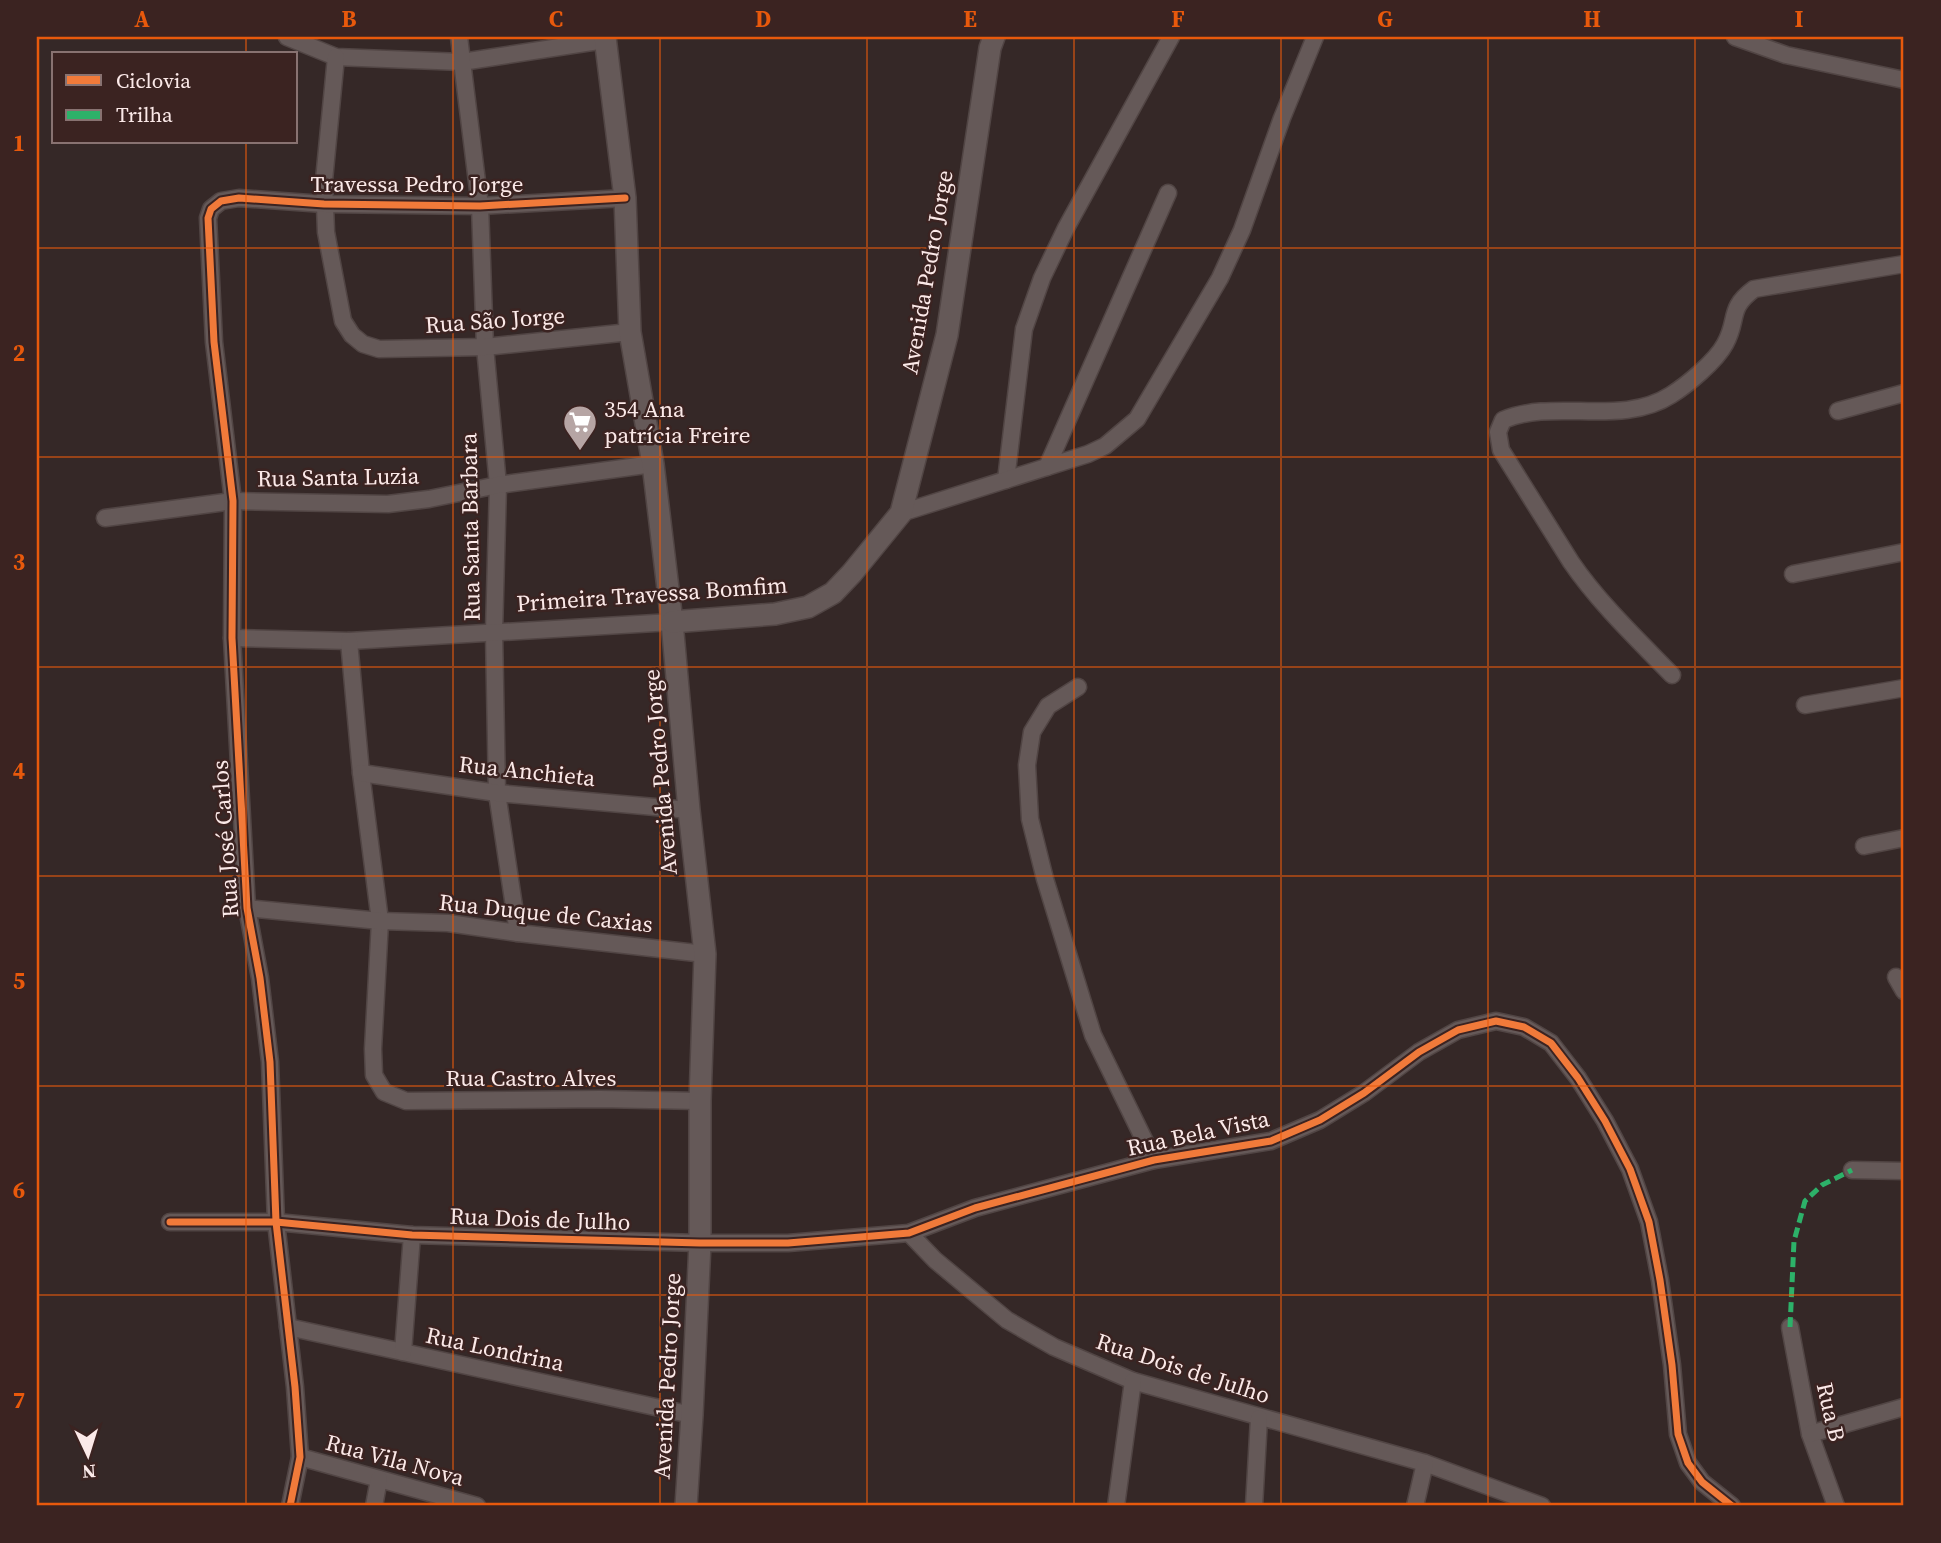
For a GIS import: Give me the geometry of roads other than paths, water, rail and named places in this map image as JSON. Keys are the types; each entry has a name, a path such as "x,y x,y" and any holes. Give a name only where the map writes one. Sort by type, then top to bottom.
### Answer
{"street":[{"path":"288,37 336,57 463,62 605,38"},
{"name":"Rua Santa Barbara","path":"459,37 480,206 485,346 498,485 494,632 497,793 518,933"},
{"name":"Avenida Pedro Jorge","path":"901,513 947,335 975,141 994,37"},
{"path":"1006,480 1024,329 1042,278 1066,228 1171,37"},
{"path":"901,513 1088,454 1105,446 1137,419 1220,278 1242,230 1282,118 1315,37"},
{"path":"1735,37 1786,55 1904,80"},
{"path":"1777,37 1786,55"},
{"name":"Avenida Pedro Jorge","path":"605,38 625,198 630,332 653,464 673,622 689,810 705,954 700,1101 700,1243 686,1506"},
{"path":"324,204 336,57"},
{"path":"1046,467 1168,193"},
{"name":"Travessa Pedro Jorge","path":"211,209 222,201 239,198 324,204 480,206 625,198"},
{"name":"Rua São Jorge","path":"324,204 326,232 343,321 352,335 363,344 379,349 485,346 630,332"},
{"name":"Rua José Carlos","path":"211,209 207,232 214,341 233,502 233,638 247,908 260,978 270,1062 276,1222 295,1387 300,1457 290,1506"},
{"path":"1672,675 1582,578 1501,450 1498,432 1503,420 1539,412 1627,410 1669,397 1690,382 1725,345 1735,309 1742,298 1755,289 1904,264"},
{"path":"1838,411 1904,393"},
{"name":"Rua Santa Luzia","path":"105,518 233,502 387,504 429,499 498,485 653,464"},
{"name":"Primeira Travessa Bomfim","path":"233,638 349,641 775,614 808,607 833,593 901,513"},
{"path":"1793,574 1904,552"},
{"path":"349,641 360,773 380,921"},
{"path":"1078,687 1048,706 1032,732 1027,765 1030,819 1045,879 1093,1035 1154,1160"},
{"path":"1805,705 1904,688"},
{"name":"Rua Anchieta","path":"360,773 497,793 689,810"},
{"path":"1864,846 1904,838"},
{"name":"Rua Duque de Caxias","path":"247,908 380,921 448,923 705,954"},
{"name":"Rua Castro Alves","path":"380,921 373,1049 374,1075 384,1092 406,1101 700,1101"},
{"name":"Rua Bela Vista","path":"909,1233 975,1208 1154,1160 1271,1140 1320,1120 1364,1093 1419,1052 1458,1031 1496,1021 1524,1027 1551,1043 1578,1078 1605,1121 1630,1169 1649,1222 1658,1269 1672,1365 1678,1434 1688,1463 1702,1482 1732,1506"},
{"path":"1852,1170 1904,1171"},
{"name":"Rua Dois de Julho","path":"170,1222 276,1222 412,1235 700,1243 788,1243 909,1233 935,1260 1007,1320 1054,1347 1133,1381 1424,1463 1542,1506"},
{"path":"403,1352 412,1235"},
{"name":"Rua B","path":"1790,1327 1810,1434 1836,1506"},
{"name":"Rua Londrina","path":"288,1328 692,1415"},
{"path":"1116,1506 1133,1381"},
{"path":"1810,1434 1904,1408"},
{"path":"1254,1506 1259,1418"},
{"name":"Rua Vila Nova","path":"300,1457 477,1506"},
{"path":"1415,1506 1424,1463"},
{"path":"374,1506 379,1479"}],"place":[{"name":"354 Ana patrícia Freire","path":"580,452"}]}
